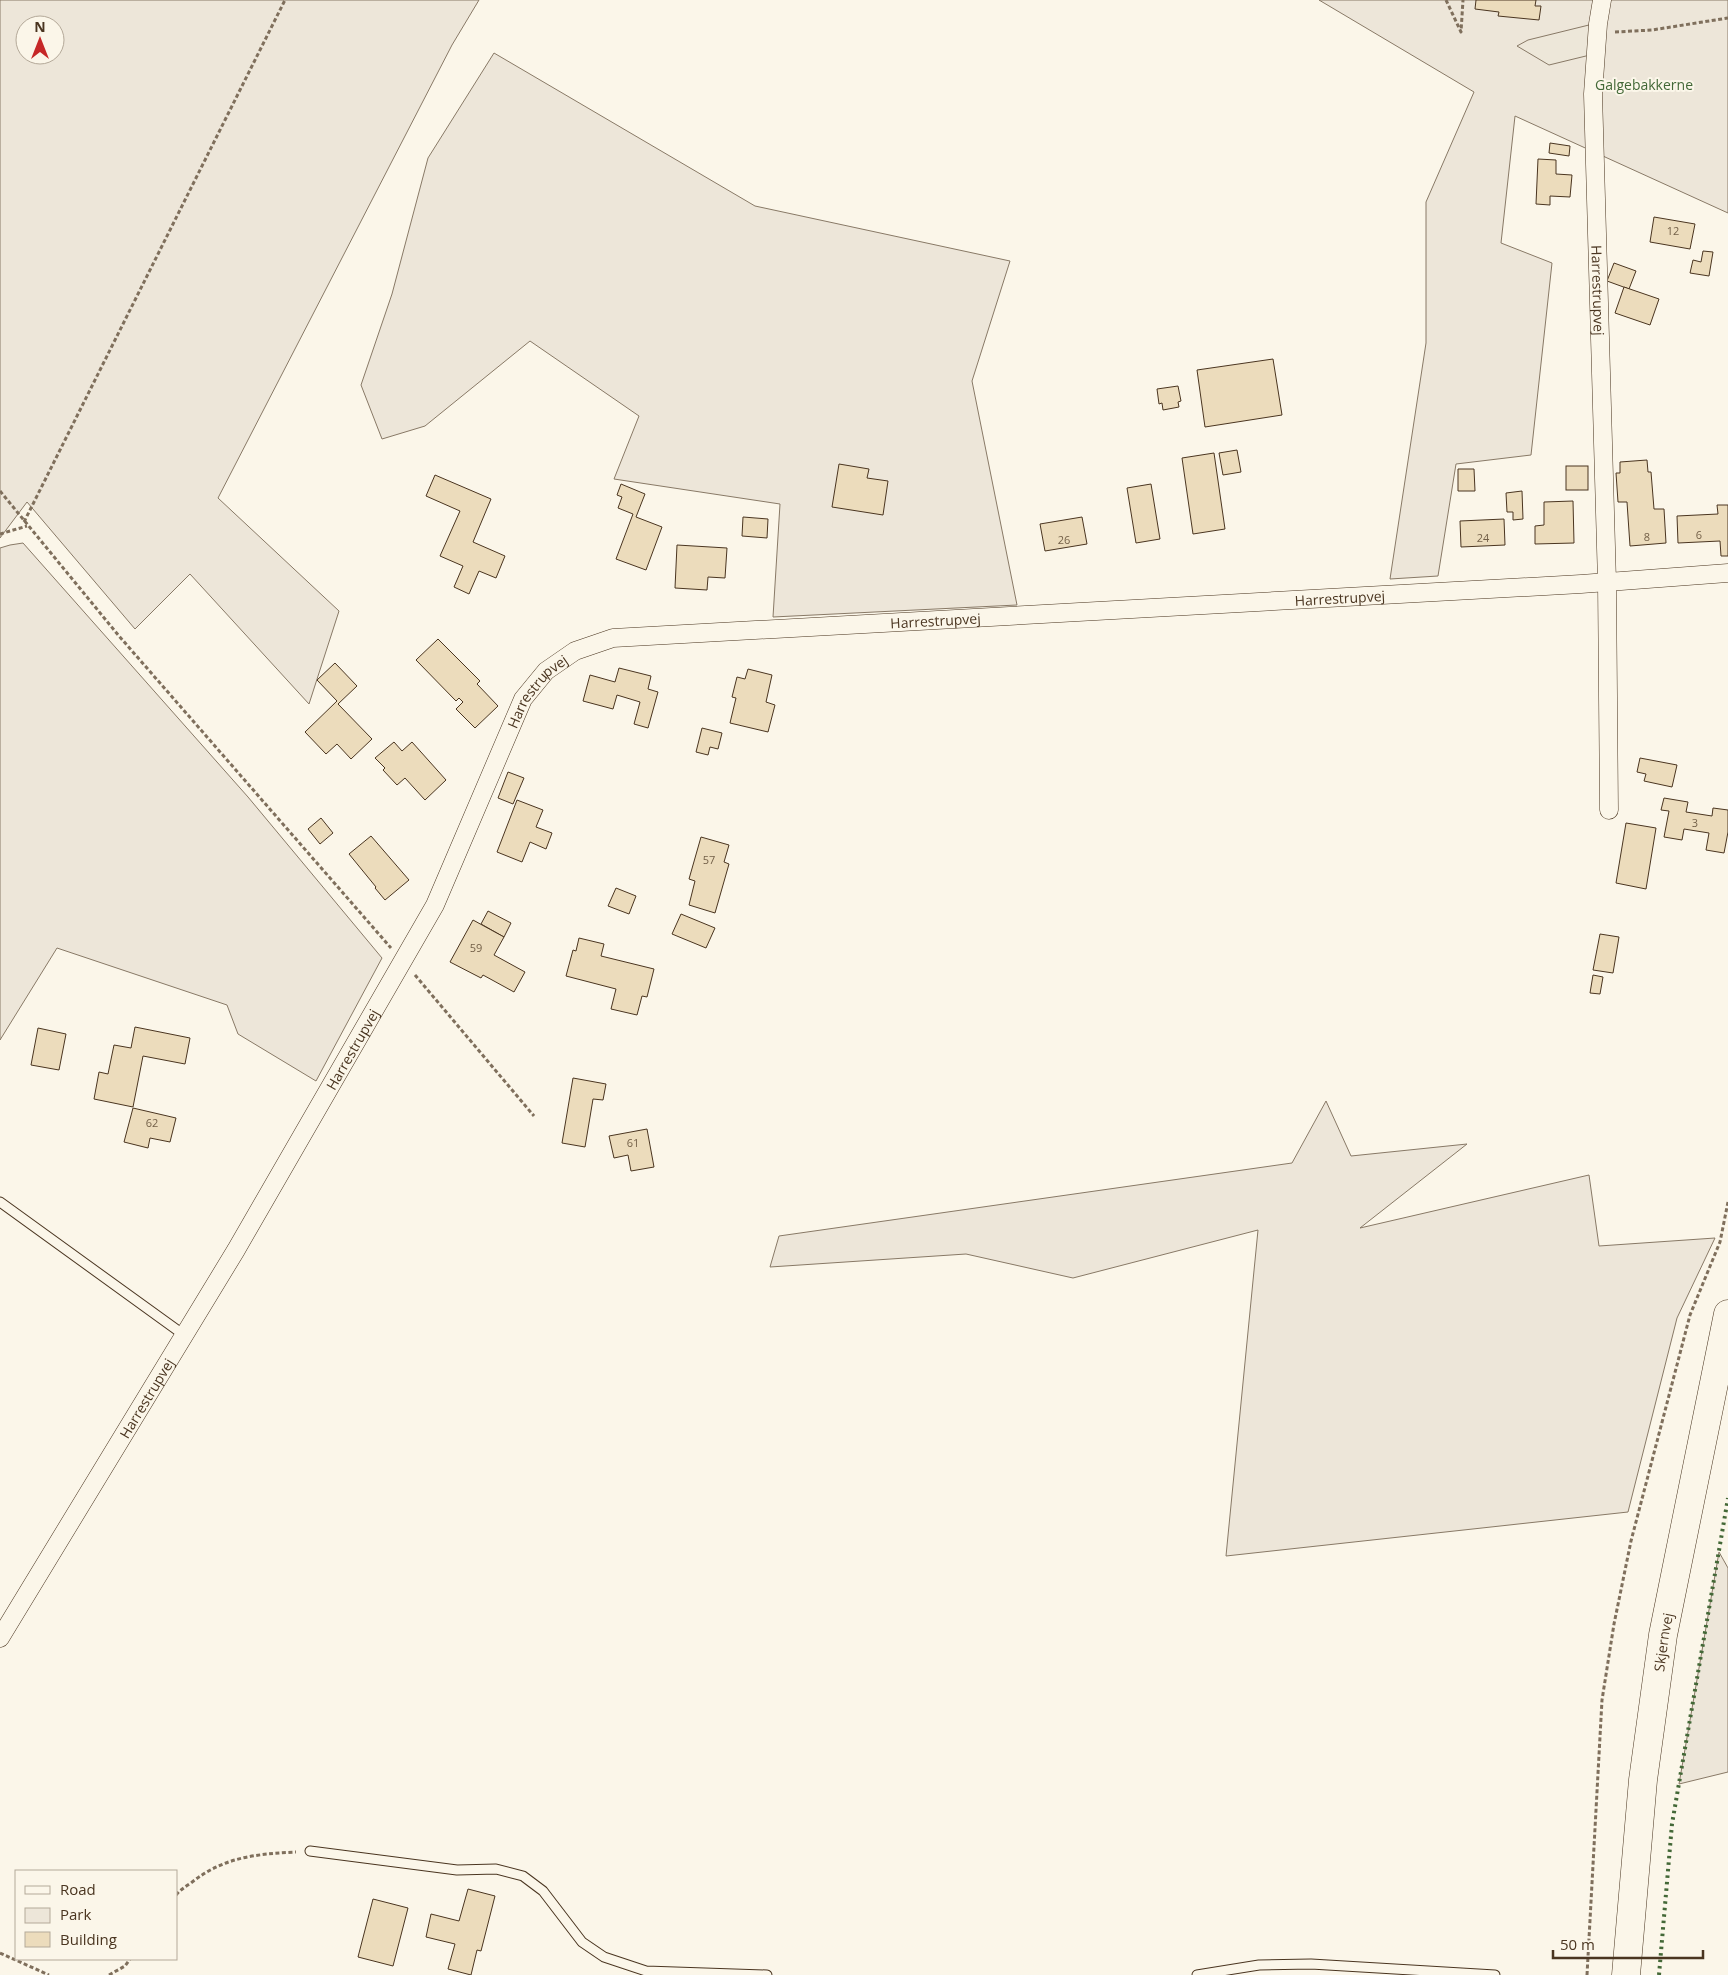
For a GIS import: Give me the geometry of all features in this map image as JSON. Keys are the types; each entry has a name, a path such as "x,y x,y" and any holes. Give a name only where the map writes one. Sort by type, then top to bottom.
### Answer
{"main road":[{"name":"Skjernvej","path":"1626,1975 1644,1780 1663,1635 1728,1314"}],"street":[{"name":"Harrestrupvej","path":"1602,0 1597,33 1593,94 1607,582 1609,810"},
{"name":"Harrestrupvej","path":"0,1638 236,1250 435,905 523,698 546,671 574,651 613,638 1607,582 1728,573"}],"lane":[{"path":"0,1202 184,1335"},
{"path":"310,1852 457,1870 496,1869 523,1876 543,1891 582,1942 604,1958 646,1970 767,1975"},
{"path":"1197,1975 1259,1965 1311,1964 1495,1975"}],"path":[{"path":"24,522 285,0"},
{"path":"1446,0 1461,32 1463,0"},
{"path":"1597,33 1652,30 1728,18"},
{"path":"0,490 27,526 119,636 402,960 534,1116"},
{"path":"0,534 27,526"},
{"path":"1587,1975 1602,1700 1614,1624 1631,1541 1690,1315 1720,1242 1728,1202"},
{"path":"178,1894 203,1873 228,1861 262,1854 310,1852"},
{"path":"0,1953 15,1960"},
{"path":"16,1960 49,1975"},
{"path":"109,1975 126,1966 129,1960"}],"green space":[{"path":"0,0 479,0 452,45 218,498 339,611 309,704 190,574 135,629 27,502 0,538"},
{"name":"Galgebakkerne","path":"1319,0 1728,0 1728,213 1515,116 1501,243 1552,263 1531,455 1456,464 1438,576 1390,579 1426,343 1426,202 1474,92"},
{"path":"494,53 755,206 1010,261 972,381 1017,605 773,617 780,504 614,479 639,416 530,341 425,426 382,439 361,385 392,294 428,158"},
{"path":"23,543 248,797 382,958 316,1081 238,1034 227,1005 57,948 0,1040 0,548"},
{"path":"1326,1101 1351,1156 1467,1144 1360,1228 1589,1175 1599,1246 1715,1238 1677,1318 1628,1512 1226,1556 1258,1230 1073,1278 966,1254 770,1267 779,1236 1292,1163"},
{"path":"1719,1552 1728,1568 1728,1772 1679,1784"}],"shaded area":[{"path":"1593,24 1590,55 1549,65 1517,46 1528,40"}],"building":[{"path":"1476,0 1536,0 1535,6 1541,6 1539,20 1498,16 1499,12 1475,9"},
{"path":"1550,143 1570,146 1569,156 1549,153"},
{"path":"1538,159 1556,160 1556,174 1572,175 1570,197 1550,196 1550,205 1536,204"},
{"path":"1654,217 1695,224 1690,249 1650,242"},
{"path":"1703,251 1713,252 1709,276 1690,273 1693,260 1701,262"},
{"path":"1614,263 1636,271 1629,289 1607,281"},
{"path":"1624,287 1659,299 1650,325 1615,313"},
{"path":"1273,359 1282,415 1205,427 1197,370"},
{"path":"1178,386 1181,401 1178,402 1179,407 1163,410 1162,403 1159,404 1157,389"},
{"path":"1237,450 1241,472 1223,475 1219,453"},
{"path":"1214,453 1225,529 1193,534 1182,458"},
{"path":"1647,460 1648,472 1651,472 1654,509 1664,509 1666,543 1630,546 1627,502 1618,502 1616,473 1620,473 1620,462"},
{"path":"839,464 869,469 867,478 888,481 883,515 832,507"},
{"path":"1566,466 1588,466 1588,490 1566,490"},
{"path":"1458,469 1474,469 1475,491 1458,491"},
{"path":"435,475 491,499 473,542 505,556 496,578 479,571 469,594 454,587 463,566 440,556 460,511 426,496"},
{"path":"621,484 645,494 636,517 662,527 646,570 616,559 633,514 618,508 622,497 617,495"},
{"path":"1151,484 1160,539 1136,543 1127,488"},
{"path":"1522,491 1523,519 1513,520 1513,512 1507,512 1506,493"},
{"path":"1573,501 1574,543 1535,544 1535,526 1544,525 1544,502"},
{"path":"1717,505 1728,505 1728,556 1721,556 1720,541 1678,543 1677,516 1718,514"},
{"path":"743,517 768,519 767,538 742,536"},
{"path":"1082,517 1087,544 1045,551 1040,524"},
{"path":"1504,519 1505,545 1461,547 1460,521"},
{"path":"677,545 727,548 725,578 708,577 707,590 675,588"},
{"path":"438,639 480,681 477,684 498,706 475,728 456,709 463,702 459,698 456,701 416,660"},
{"path":"335,663 357,686 338,704 372,739 351,759 337,744 326,754 305,732 337,701 317,680"},
{"path":"619,668 651,676 648,689 658,692 648,728 634,724 640,702 617,695 613,709 583,701 590,675 615,682"},
{"path":"748,669 772,675 766,702 775,705 768,732 730,723 736,698 732,697 737,677 745,679"},
{"path":"702,728 722,733 718,749 710,747 708,755 696,752"},
{"path":"394,742 402,751 412,742 446,780 425,800 405,778 397,785 375,758"},
{"path":"1640,758 1677,765 1672,787 1644,781 1646,774 1637,772"},
{"path":"508,772 524,778 513,804 498,798"},
{"path":"1664,798 1688,802 1686,812 1712,816 1713,808 1728,810 1728,832 1724,853 1706,850 1709,833 1684,829 1682,840 1664,837 1669,811 1661,810"},
{"path":"517,800 543,810 536,827 552,833 546,849 530,842 522,862 497,852"},
{"path":"321,818 333,833 320,844 308,829"},
{"path":"1626,823 1656,828 1646,889 1616,883"},
{"path":"371,836 409,880 385,900 349,854"},
{"path":"701,837 729,845 724,862 729,864 715,913 689,905 695,881 689,879"},
{"path":"616,888 636,896 629,914 608,906"},
{"path":"488,911 511,923 504,937 481,924"},
{"path":"681,914 715,928 706,948 672,934"},
{"path":"473,920 504,937 494,955 525,972 514,992 483,975 481,978 450,962"},
{"path":"1600,934 1619,937 1613,973 1593,970"},
{"path":"579,938 604,944 601,956 654,969 647,997 642,996 637,1015 611,1009 616,989 566,976 573,950 576,951"},
{"path":"1593,975 1603,977 1600,994 1590,993"},
{"path":"135,1027 190,1038 185,1064 143,1056 133,1107 94,1099 99,1072 108,1074 114,1045 131,1048"},
{"path":"38,1028 66,1034 59,1070 31,1065"},
{"path":"573,1078 606,1084 603,1100 593,1099 585,1147 562,1143"},
{"path":"133,1108 176,1118 170,1142 150,1138 148,1148 124,1142"},
{"path":"647,1129 654,1167 631,1171 628,1155 614,1158 609,1136"},
{"path":"468,1889 495,1896 481,1951 477,1950 471,1975 448,1969 455,1944 426,1937 431,1914 459,1921"},
{"path":"373,1899 408,1908 393,1966 358,1957"}],"hedge":[{"path":"1659,1975 1672,1824 1728,1498"}]}
